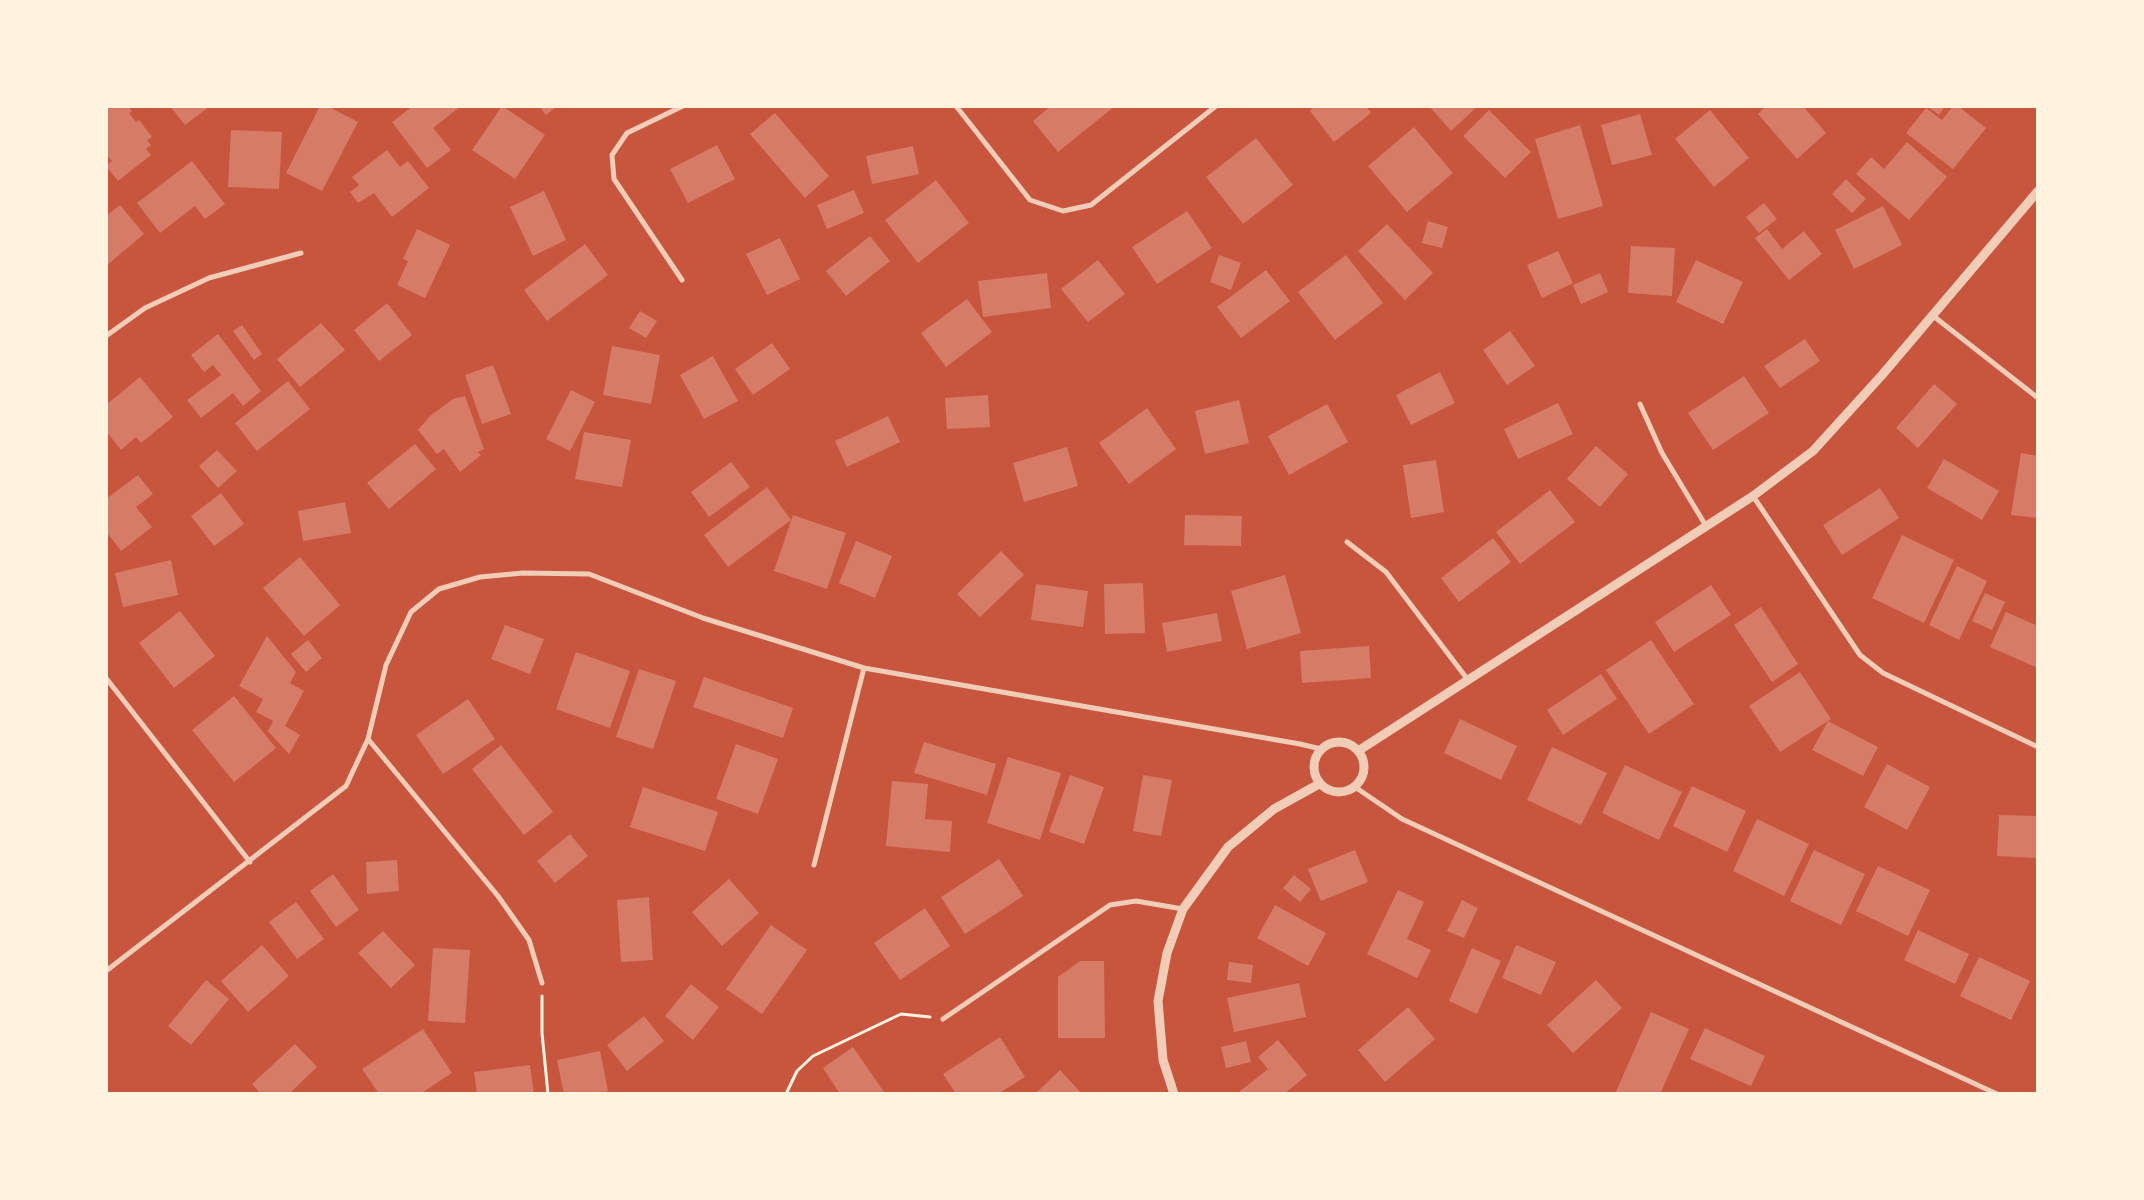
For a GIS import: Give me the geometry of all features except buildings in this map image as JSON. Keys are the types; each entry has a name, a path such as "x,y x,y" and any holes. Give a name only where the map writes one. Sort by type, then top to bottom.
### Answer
{"street":[{"path":"682,280 614,179 612,155 627,133 683,106"},
{"path":"956,106 1030,200 1063,211 1090,205 1216,106"},
{"path":"1358,751 1753,496 1813,452 2038,191"},
{"path":"106,336 145,308 209,278 300,253"},
{"path":"1932,315 2038,398"},
{"path":"1640,404 1662,452 1706,526"},
{"path":"1753,496 1860,655 1883,672 2038,747"},
{"path":"1347,542 1386,572 1468,680"},
{"path":"106,971 250,862 346,786 368,739 386,665 410,612 439,589 480,577 523,572 590,574 703,618 864,668 1291,742 1321,749"},
{"path":"814,865 864,668"},
{"path":"106,678 250,862"},
{"path":"368,739 508,910 529,940 542,983"},
{"path":"1343,742 1358,751 1363,760 1364,769 1356,787 1339,793 1328,790 1319,784 1314,773 1314,760 1321,749 1331,743 1343,742"},
{"path":"1174,1094 1163,1060 1158,1001 1167,953 1183,909 1228,847 1274,808 1319,784"},
{"path":"1356,787 1402,819 1997,1094"},
{"path":"943,1019 1110,906 1136,900 1183,909"}],"path":[{"path":"542,983 542,1033 548,1094"},
{"path":"786,1094 797,1071 813,1056 864,1030 901,1014 943,1019"}]}
